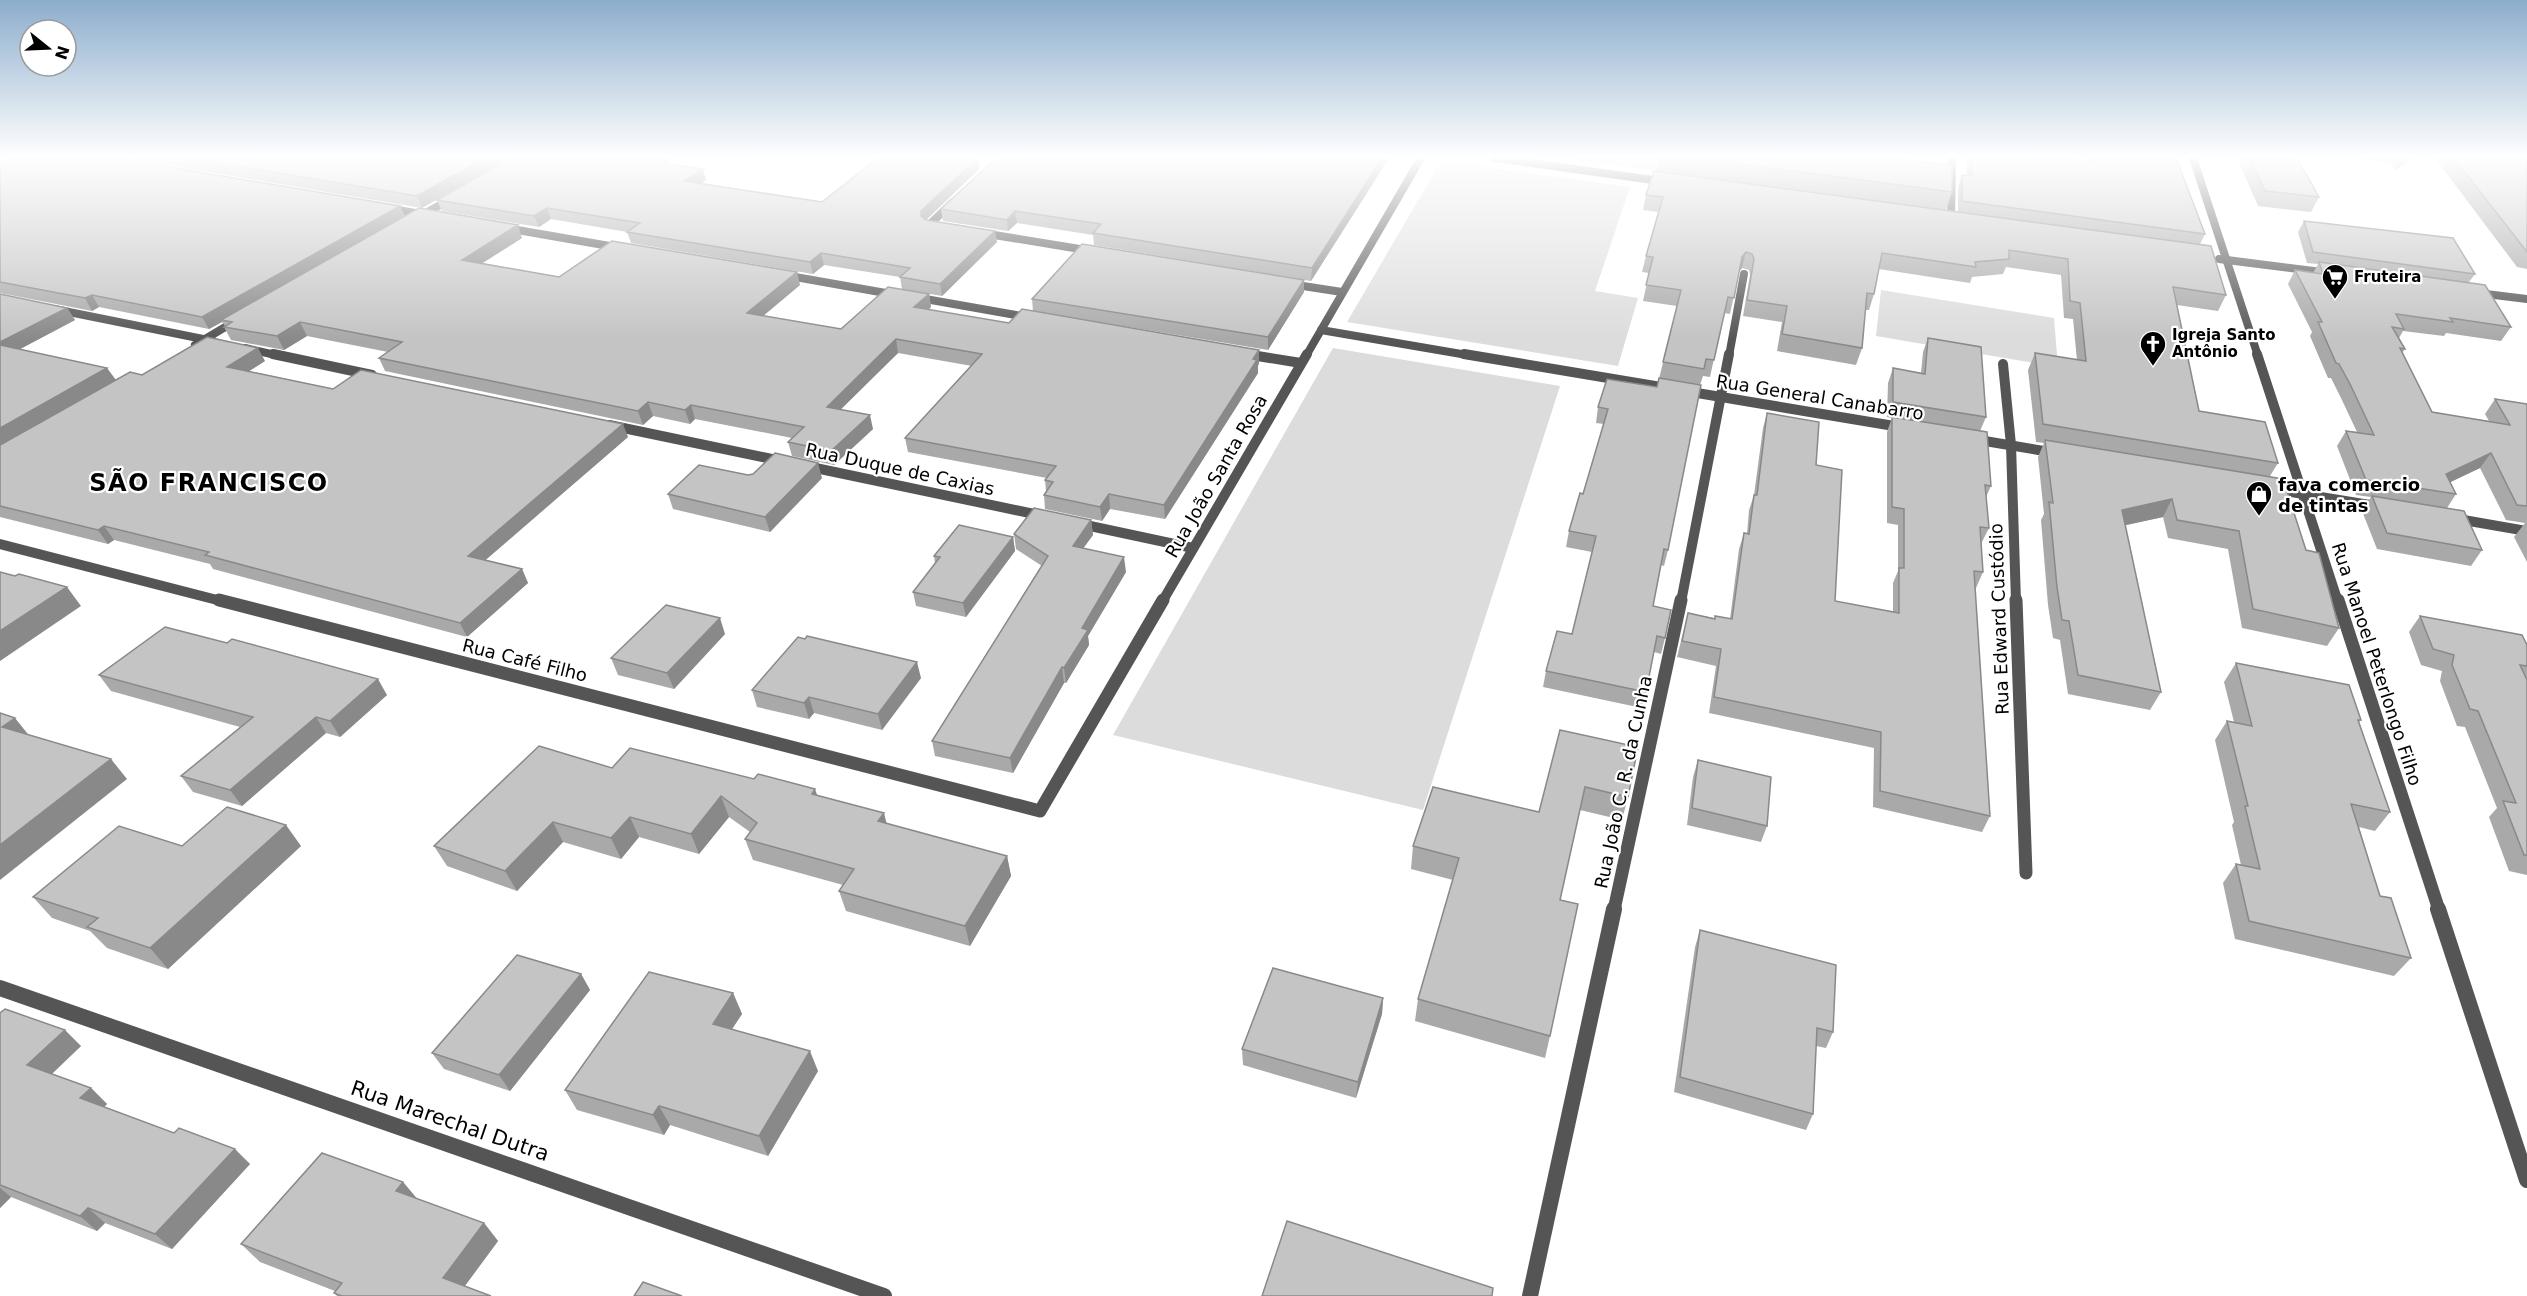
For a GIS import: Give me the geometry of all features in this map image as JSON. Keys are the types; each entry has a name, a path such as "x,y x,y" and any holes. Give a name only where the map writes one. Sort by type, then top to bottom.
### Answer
{"street":[{"path":"404,226 417,218"},
{"path":"936,218 929,225 953,229"},
{"name":"Rua João Santa Rosa","path":"1040,811 1385,218"},
{"name":"Rua Manoel Peterlongo Filho","path":"2209,218 2219,259 2302,494 2527,1180"},
{"path":"1939,220 1962,223"},
{"path":"494,226 634,250"},
{"path":"976,232 1106,254"},
{"path":"2219,259 2341,275"},
{"path":"775,274 1044,320"},
{"name":"Rua João C. R. da Cunha","path":"1530,1296 1691,554 1744,274"},
{"path":"1283,283 1342,292"},
{"path":"2469,292 2527,299"},
{"path":"45,307 227,344"},
{"path":"184,351 244,317"},
{"name":"Rua General Canabarro","path":"1321,330 1919,430"},
{"path":"239,347 379,376"},
{"path":"1231,351 1301,363"},
{"name":"Rua Edward Custódio","path":"2003,364 2011,445 2026,873"},
{"name":"Rua Duque de Caxias","path":"600,423 1054,518"},
{"path":"1965,438 2070,455"},
{"path":"2256,486 2392,508"},
{"path":"2437,516 2527,531"},
{"path":"1065,521 1193,548"},
{"name":"Rua Café Filho","path":"0,544 1040,811"},
{"name":"Rua Marechal Dutra","path":"0,988 884,1296"}],"shaded area":[{"path":"1407,218 1619,218 1595,291 1638,298 1618,366 1347,322"},
{"path":"1881,290 2054,318 2058,367 1876,336"},
{"path":"1333,348 1560,386 1423,810 1113,735"}],"building":[{"path":"0,218 378,218 202,317 92,295 85,298 0,282"},
{"path":"400,218 480,218 518,225 462,260 559,277 612,241 797,272 747,313 841,329 888,287 929,294 914,307 1009,323 1022,309 1259,350 1253,359 1257,360 1164,505 1109,494 1100,507 1044,495 1053,482 1045,480 1056,466 905,438 982,354 896,339 827,407 870,415 831,451 788,442 804,427 691,405 685,410 648,402 638,411 379,358 402,342 300,322 277,336 224,327 232,322 221,320"},
{"path":"612,218 924,218 995,231 940,284 900,277 910,268 821,253 810,262 627,232 640,223"},
{"path":"1064,218 1344,218 1312,268 1093,233 1101,224"},
{"path":"1657,218 2007,218 2211,246 2226,295 2173,287 2199,411 2265,422 2278,463 2043,424 2035,353 2086,361 2080,303 2070,301 2068,259 2009,250 2009,259 1975,262 1976,267 1882,253 1874,294 1867,293 1862,348 1782,334 1787,306 1747,300 1754,259 1752,254 1746,252 1742,257 1734,298 1728,297 1714,360 1706,359 1704,369 1663,362 1681,290 1646,285 1653,257 1646,256"},
{"path":"2091,218 2199,218 2205,234"},
{"path":"2501,218 2527,218 2527,252"},
{"path":"2304,221 2453,238 2475,274 2313,252"},
{"path":"1082,244 1304,280 1268,337 1032,299"},
{"path":"2319,262 2485,285 2511,327 2450,318 2453,322 2396,314 2404,329 2392,327 2405,349 2400,348 2432,412 2510,425 2495,399 2527,404 2527,506 2517,505 2491,453 2446,474 2456,494 2366,480 2346,431 2374,435 2350,384 2339,364 2336,363 2318,322 2322,322 2295,270 2323,274"},
{"path":"0,294 67,308 0,342"},
{"path":"207,337 258,348 227,367 333,389 361,370 623,424 468,556 522,569 460,623 205,555 209,552 104,526 98,530 0,506 0,445 130,372 142,375"},
{"path":"1928,338 1981,347 1986,417 1893,402 1893,368 1925,374"},
{"path":"0,345 107,368 0,428"},
{"path":"1659,378 1701,385 1668,550 1664,549 1653,606 1671,610 1665,638 1657,636 1646,692 1546,671 1557,631 1572,634 1596,536 1569,531 1580,493 1583,494 1608,409 1598,407 1607,379 1657,387"},
{"path":"1767,413 1819,422 1816,465 1842,470 1835,601 1899,613 1899,568 1904,568 1904,509 1892,507 1892,417 1987,432 1991,486 1985,485 1989,528 1980,527 1983,572 1974,571 1990,816 1880,791 1881,732 1714,697 1721,649 1682,641 1688,613 1715,619 1715,616 1732,619 1744,533 1749,534 1754,495 1757,495"},
{"path":"2045,440 2283,479 2306,550 2319,553 2339,628 2253,609 2239,531 2177,520 2172,499 2122,510 2161,692 2078,675 2069,621 2062,620 2057,587 2049,502 2053,503"},
{"path":"775,453 818,463 765,517 668,494 699,465 748,475 753,474"},
{"path":"2372,496 2464,511 2482,550 2387,533"},
{"path":"1034,508 1091,520 1073,546 1124,557 1082,628 1088,630 1064,668 1062,667 1010,758 932,741 1048,556 1014,534"},
{"path":"959,525 1013,537 963,603 913,592 940,557 934,556"},
{"path":"0,572 15,576 19,574 67,587 0,631"},
{"path":"666,605 720,618 667,673 611,658"},
{"path":"2420,616 2522,635 2527,645 2527,666 2520,665 2527,680 2527,855 2524,855 2503,801 2516,803 2478,711 2470,709 2452,665 2454,655 2433,649"},
{"path":"165,627 227,643 232,639 378,679 330,721 316,717 230,790 181,776 253,717 99,675"},
{"path":"807,636 917,662 878,714 809,697 804,703 752,690 798,637 805,639"},
{"path":"2236,663 2349,685 2361,720 2358,720 2390,812 2351,804 2380,896 2391,898 2411,958 2249,921 2236,864 2260,869 2245,806 2248,806 2227,721 2252,726"},
{"path":"0,713 15,718 2,727 111,759 0,845"},
{"path":"1560,730 1638,747 1628,797 1585,787 1560,900 1578,904 1550,1036 1418,999 1459,858 1413,846 1433,787 1539,812"},
{"path":"539,746 612,768 630,748 754,779 758,774 815,789 812,794 884,813 878,821 1007,856 965,926 839,891 854,869 745,839 757,823 721,796 691,834 630,817 611,838 553,822 505,871 434,846"},
{"path":"1698,760 1771,777 1767,826 1692,808"},
{"path":"227,807 286,825 150,948 87,927 98,918 33,897 119,826 182,846"},
{"path":"1700,930 1836,965 1833,1032 1817,1028 1813,1114 1680,1077"},
{"path":"517,955 581,974 499,1075 432,1053"},
{"path":"1273,968 1383,998 1358,1082 1242,1049"},
{"path":"649,972 733,993 713,1024 810,1051 759,1136 659,1106 653,1115 565,1090"},
{"path":"5,1009 65,1030 27,1065 91,1088 80,1098 174,1133 179,1128 235,1149 155,1234 88,1208 80,1216 0,1185 0,1013"},
{"path":"322,1153 403,1182 396,1191 484,1223 443,1278 491,1296 342,1296 334,1293 342,1283 241,1244"},
{"path":"1287,1221 1493,1288 1492,1296 1262,1296"},
{"path":"643,1282 682,1296 634,1296"}],"place":[{"name":"Fruteira","path":"2335,300"},
{"name":"Igreja Santo Antônio","path":"2153,367"},
{"name":"fava comercio de tintas","path":"2259,517"}],"district":[{"name":"SÃO FRANCISCO","path":"209,483"}]}
